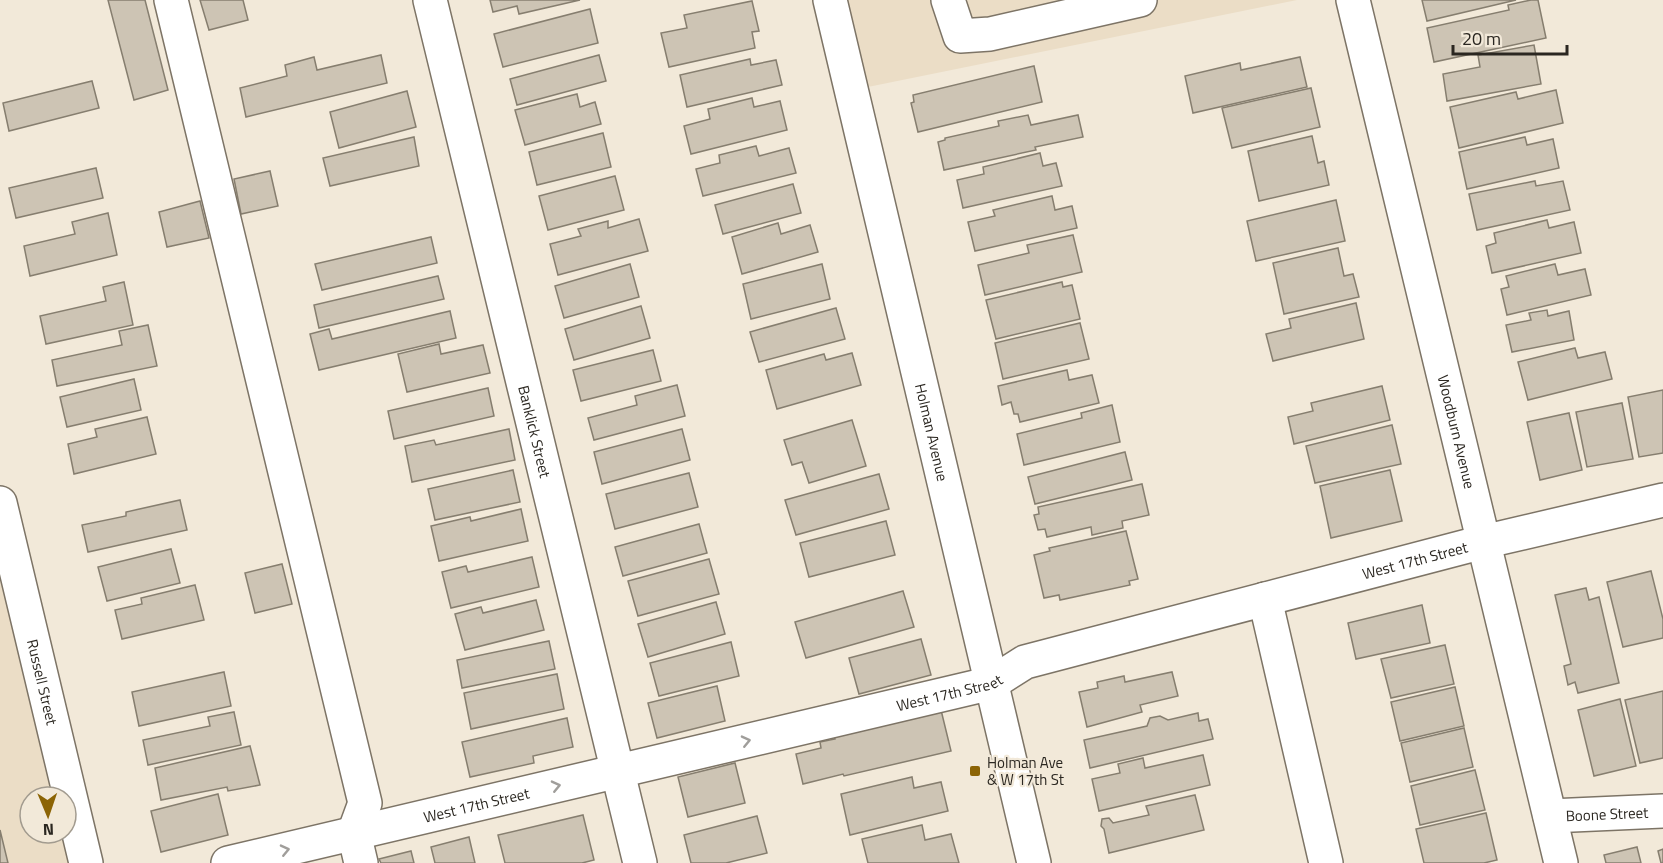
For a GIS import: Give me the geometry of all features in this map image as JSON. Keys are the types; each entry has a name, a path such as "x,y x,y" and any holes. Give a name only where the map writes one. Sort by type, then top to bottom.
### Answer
{"street":[{"path":"171,0 365,803 357,848"},
{"name":"Banklick Street","path":"430,0 640,863"},
{"name":"Holman Avenue","path":"830,0 1034,863"},
{"path":"948,0 960,36 990,34 1140,0"},
{"name":"Woodburn Avenue","path":"1353,0 1562,863"},
{"name":"West 17th Street","path":"228,863 357,848 618,772 992,683 1025,662 1483,542 1663,500"},
{"name":"Russell Street","path":"0,503 86,863"},
{"path":"1265,600 1326,863"},
{"name":"Boone Street","path":"1550,816 1663,811"}],"shaded area":[{"path":"830,0 1297,0 853,90"},
{"path":"0,503 67,785 18,785 18,845 78,845 78,830 86,863 0,863"}],"building":[{"path":"108,0 145,0 168,90 134,100"},
{"path":"200,0 243,0 248,20 209,30"},
{"path":"490,0 580,0 519,14 517,6 493,12"},
{"path":"1422,0 1516,0 1427,21"},
{"path":"1538,0 1546,38 1434,62 1427,28 1509,10 1508,5"},
{"path":"752,1 759,31 752,32 755,48 669,67 661,33 687,28 684,15"},
{"path":"590,9 598,43 503,67 494,34"},
{"path":"1534,45 1541,84 1447,101 1443,74 1480,67 1478,55"},
{"path":"381,55 387,83 246,117 240,88 287,76 285,65 314,57 317,70"},
{"path":"599,55 606,81 517,105 510,79"},
{"path":"1300,57 1307,87 1193,113 1185,76 1240,63 1241,70"},
{"path":"750,59 751,65 776,60 782,85 687,107 680,75"},
{"path":"1034,66 1042,102 918,132 911,103 914,102 913,95"},
{"path":"92,81 99,108 9,131 3,103"},
{"path":"1311,88 1320,127 1232,148 1222,108"},
{"path":"1556,90 1563,123 1459,148 1450,107 1516,92 1518,99"},
{"path":"407,91 416,127 339,148 330,112"},
{"path":"577,94 580,107 595,102 601,124 525,145 515,110"},
{"path":"752,98 754,107 780,101 787,130 691,154 684,126 710,119 708,109"},
{"path":"1028,115 1031,125 1078,115 1083,137 944,170 938,142 945,138 999,126 998,121"},
{"path":"603,133 611,167 537,185 529,152"},
{"path":"1312,136 1318,163 1324,161 1329,185 1259,201 1248,151"},
{"path":"414,137 419,166 330,186 323,158"},
{"path":"1525,137 1527,145 1553,139 1559,168 1467,189 1459,152"},
{"path":"756,146 759,156 789,148 796,173 703,196 696,169 720,163 719,155"},
{"path":"1040,153 1043,166 1056,163 1062,186 963,208 957,180 984,174 983,167"},
{"path":"96,168 103,198 16,218 9,188"},
{"path":"270,171 278,206 241,214 234,179"},
{"path":"615,176 624,210 548,230 539,196"},
{"path":"1535,181 1536,186 1563,181 1570,210 1477,230 1469,194"},
{"path":"793,184 801,213 723,234 715,205"},
{"path":"1052,196 1055,210 1072,206 1077,228 975,251 968,222 995,216 993,210"},
{"path":"1336,200 1345,241 1256,261 1247,221"},
{"path":"200,201 209,238 167,247 159,212"},
{"path":"108,213 117,255 30,276 24,246 75,234 72,222"},
{"path":"639,219 648,251 558,275 550,244 581,236 578,229 608,221 608,228"},
{"path":"1547,220 1549,228 1574,222 1581,253 1492,273 1486,246 1496,243 1494,233"},
{"path":"778,223 781,234 810,225 818,252 742,274 732,237"},
{"path":"1073,235 1082,272 985,295 978,265 1029,253 1027,245"},
{"path":"431,237 437,263 322,290 315,264"},
{"path":"1338,248 1344,276 1353,274 1359,297 1284,314 1273,263"},
{"path":"630,264 639,297 564,318 555,286"},
{"path":"822,264 830,299 751,319 743,284"},
{"path":"1555,264 1558,275 1585,269 1591,295 1507,315 1501,289 1509,287 1506,276"},
{"path":"438,276 444,299 319,328 314,305"},
{"path":"124,282 133,325 46,344 40,316 106,301 103,287"},
{"path":"1062,282 1063,287 1072,285 1080,319 996,339 986,300"},
{"path":"1356,303 1364,339 1273,361 1266,334 1291,328 1289,319"},
{"path":"641,306 650,338 574,360 565,329"},
{"path":"836,308 845,339 759,362 750,332"},
{"path":"1547,310 1548,316 1569,311 1574,340 1512,352 1506,325 1531,320 1529,313"},
{"path":"450,311 456,338 319,370 310,334 329,329 332,339"},
{"path":"1080,323 1089,359 1003,379 995,343"},
{"path":"148,325 157,366 57,386 52,360 122,345 119,331"},
{"path":"439,344 441,354 483,345 490,373 407,392 398,354"},
{"path":"1575,348 1578,358 1605,352 1612,379 1528,400 1518,362"},
{"path":"653,350 661,381 581,401 573,370"},
{"path":"852,353 861,385 777,409 766,370 824,354 826,360"},
{"path":"1067,370 1069,380 1092,375 1099,403 1020,422 1018,414 1014,414 1011,402 1002,405 998,386"},
{"path":"134,379 141,410 67,427 60,397"},
{"path":"677,385 685,416 594,440 588,418 637,405 635,396"},
{"path":"1382,386 1390,420 1294,444 1288,417 1313,411 1311,403"},
{"path":"488,388 494,416 394,439 388,411"},
{"path":"1663,390 1663,453 1639,457 1628,397"},
{"path":"1622,403 1633,459 1587,467 1576,412"},
{"path":"1112,405 1120,442 1024,465 1017,434 1082,418 1081,413"},
{"path":"1569,413 1582,470 1540,480 1527,422"},
{"path":"147,417 156,454 74,474 68,444 97,437 95,429"},
{"path":"852,420 866,466 809,483 802,462 792,465 784,440"},
{"path":"1392,425 1401,464 1315,483 1306,446"},
{"path":"509,429 515,460 412,482 405,446 434,440 436,445"},
{"path":"682,429 690,460 602,484 594,452"},
{"path":"1125,452 1132,480 1035,504 1028,477"},
{"path":"513,470 520,502 435,520 428,489"},
{"path":"1390,470 1402,521 1331,538 1320,486"},
{"path":"689,473 698,507 615,529 606,494"},
{"path":"879,474 889,509 796,535 785,500"},
{"path":"1142,484 1149,515 1122,521 1123,528 1092,535 1091,527 1047,537 1045,529 1038,530 1034,515 1039,514 1038,507"},
{"path":"180,500 187,530 88,552 82,525 126,516 126,512"},
{"path":"521,509 528,541 439,561 431,526 470,517 471,521"},
{"path":"886,521 895,555 809,577 800,543"},
{"path":"699,524 707,553 623,576 615,547"},
{"path":"1126,531 1138,579 1129,581 1130,585 1060,600 1059,595 1044,598 1034,555 1050,551 1049,548"},
{"path":"171,549 180,583 107,601 98,567"},
{"path":"532,557 539,587 451,608 442,572 466,566 468,572"},
{"path":"709,559 719,594 638,616 628,581"},
{"path":"282,564 292,604 255,613 245,573"},
{"path":"1651,571 1663,619 1663,638 1623,647 1607,582"},
{"path":"195,585 204,620 122,639 115,610 142,604 141,598"},
{"path":"1586,588 1589,600 1599,597 1619,683 1578,693 1575,682 1568,685 1564,666 1571,664 1555,595"},
{"path":"903,591 914,627 806,658 795,622"},
{"path":"536,600 544,630 465,650 455,614 481,607 483,613"},
{"path":"716,602 725,634 648,657 638,624"},
{"path":"1422,605 1430,643 1356,659 1348,623"},
{"path":"921,639 931,675 859,694 849,658"},
{"path":"549,641 555,669 462,688 457,660"},
{"path":"731,642 739,676 659,696 650,663"},
{"path":"1445,645 1454,684 1391,698 1381,659"},
{"path":"224,672 231,706 139,726 132,692"},
{"path":"1172,672 1178,696 1140,705 1142,712 1087,727 1079,692 1098,688 1097,682 1124,676 1125,682"},
{"path":"557,674 564,709 471,729 464,693"},
{"path":"717,686 725,721 657,738 648,703"},
{"path":"1455,687 1464,726 1400,741 1391,702"},
{"path":"1663,691 1663,758 1640,763 1625,700"},
{"path":"1620,699 1636,766 1594,776 1578,710"},
{"path":"941,710 951,751 803,784 796,754 821,748 820,742 835,739 834,736"},
{"path":"234,712 241,745 148,765 143,740 210,726 208,717"},
{"path":"1198,713 1199,721 1208,719 1213,739 1090,768 1084,740 1147,726 1150,718 1160,716 1168,720"},
{"path":"567,718 573,747 533,756 534,763 470,777 462,742"},
{"path":"1464,728 1473,767 1410,782 1401,743"},
{"path":"250,746 260,785 228,791 227,787 161,800 155,768"},
{"path":"1203,755 1210,785 1099,811 1092,779 1120,773 1118,764 1143,758 1145,768"},
{"path":"735,763 745,803 688,817 678,777"},
{"path":"1475,770 1485,810 1420,825 1411,786"},
{"path":"912,777 914,788 941,782 948,811 850,835 841,794"},
{"path":"218,794 228,835 161,852 151,811"},
{"path":"1195,795 1204,830 1109,853 1104,829 1101,826 1102,819 1109,818 1113,823 1149,815 1146,806"},
{"path":"1486,813 1497,860 1484,863 1424,863 1416,829"},
{"path":"583,815 594,860 582,863 505,863 498,835"},
{"path":"757,816 767,853 726,863 691,863 684,835"},
{"path":"922,825 925,840 951,834 959,863 868,863 862,839"},
{"path":"0,830 8,863 0,863"},
{"path":"469,837 475,863 435,863 431,847"},
{"path":"1637,847 1641,863 1606,863 1604,855"},
{"path":"1663,849 1663,863 1661,863 1658,851"},
{"path":"411,851 414,863 381,863 379,859"}],"place":[{"name":"Holman Ave & W 17th St","path":"975,771"}]}
